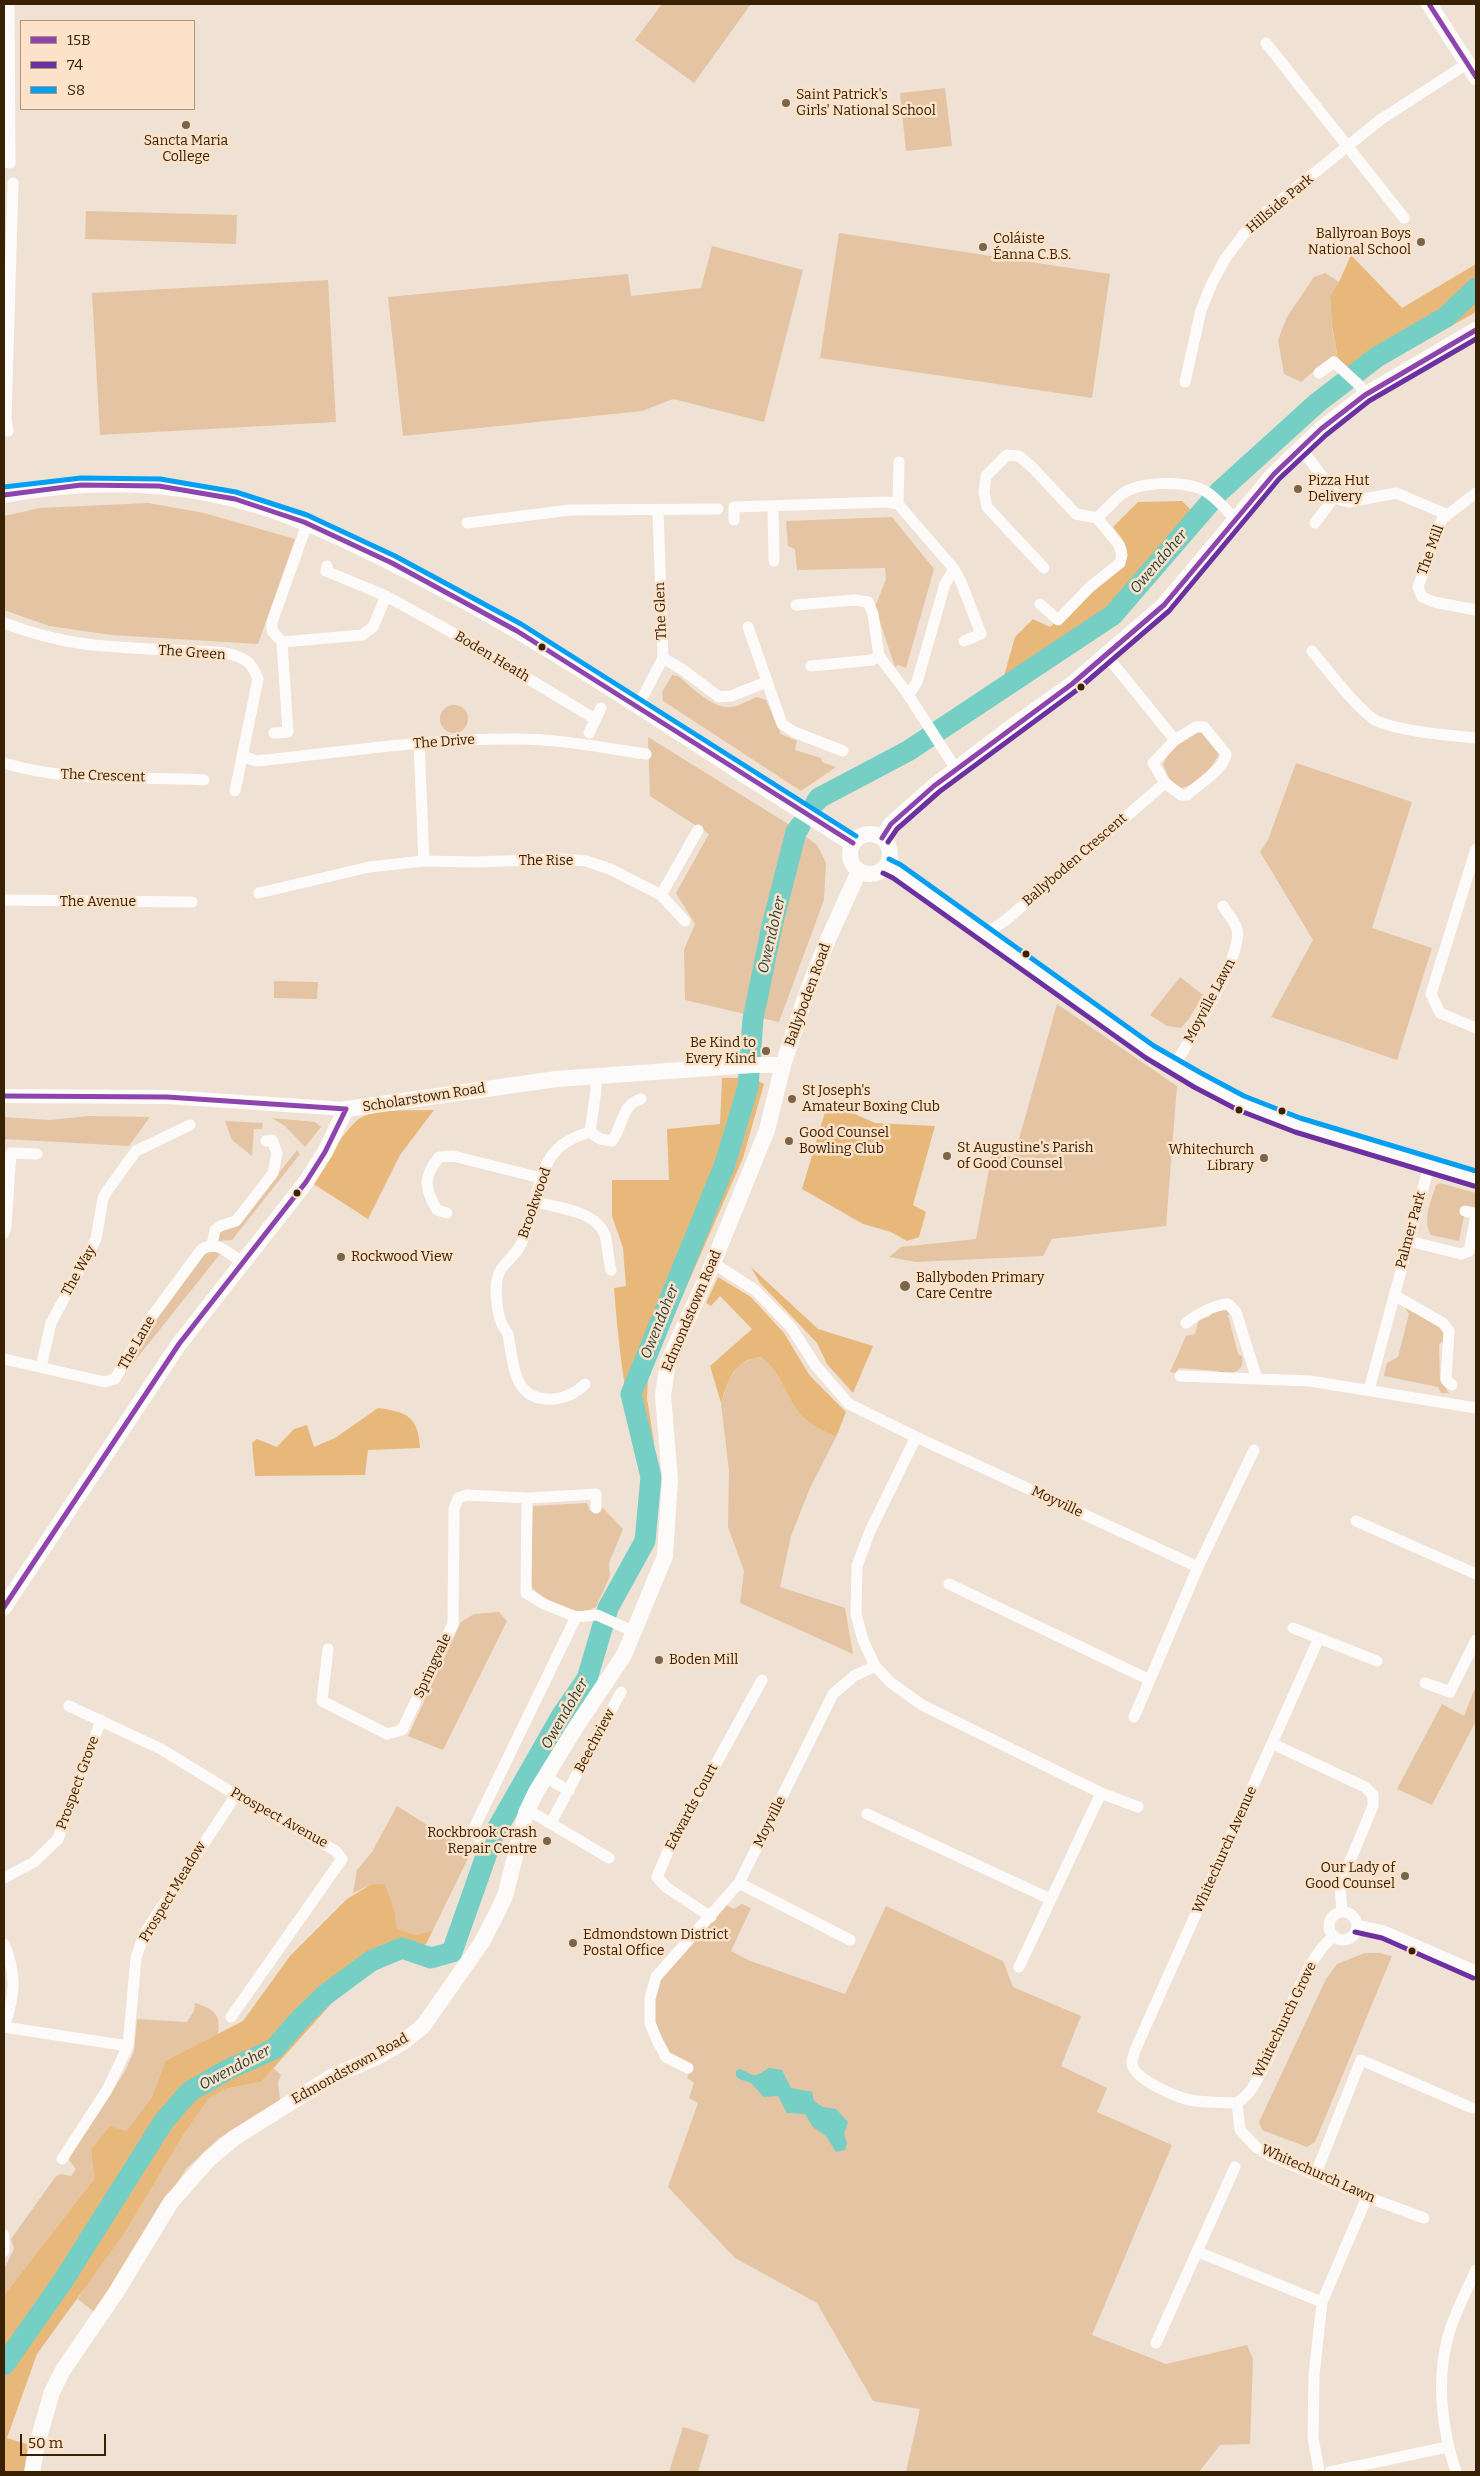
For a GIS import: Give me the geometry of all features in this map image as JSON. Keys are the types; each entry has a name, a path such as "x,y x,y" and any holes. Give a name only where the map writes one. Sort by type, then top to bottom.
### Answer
{"main road":[{"path":"1429,4 1472,70"},
{"path":"882,838 890,824 956,769 1072,684 1164,605 1274,474 1300,447 1362,390 1476,330"},
{"path":"4,495 46,487 95,484 170,487 212,494 262,507 307,524 374,554 500,620 853,844"},
{"path":"868,834 882,838 890,851 886,866 874,874 859,870 851,860 850,853 853,844 857,839 868,834"},
{"path":"886,866 897,871 984,935 1174,1067 1242,1103 1298,1126 1476,1179"},
{"name":"Ballyboden Road","path":"783,1065 826,944 859,870"},
{"name":"Scholarstown Road","path":"346,1109 526,1082 750,1065 783,1065"},
{"name":"Edmondstown Road","path":"32,2472 37,2444 52,2392 63,2370 115,2294 171,2202 209,2160 234,2138 333,2076 377,2057 403,2042 423,2026 482,1942 505,1896 528,1810 544,1776 624,1656 665,1556 670,1480 663,1395 664,1377 672,1351 713,1263 767,1130 783,1065"},
{"path":"4,1607 180,1344 306,1182 325,1152 346,1109"}],"street":[{"path":"7,162 9,4"},
{"path":"1266,43 1346,147 1404,218"},
{"name":"Hillside Park","path":"1186,382 1201,310 1212,283 1225,259 1243,235 1266,212 1315,175 1380,120 1472,70"},
{"path":"8,431 6,419 7,290 14,183"},
{"path":"1319,372 1334,362 1362,390"},
{"path":"1300,447 1333,494 1340,500 1349,502 1396,493 1446,514"},
{"path":"1040,604 1058,620 1090,587 1120,563 1122,555 1119,545 1097,518 1076,514 1019,456 1007,455 986,476 984,492 987,507 1044,568"},
{"path":"898,504 899,462"},
{"path":"1097,518 1122,494 1136,488 1157,483 1204,491 1221,504 1236,520"},
{"name":"The Mill","path":"1476,492 1446,514 1440,524 1418,587 1422,597 1434,602 1476,610"},
{"path":"1315,523 1330,504 1333,494"},
{"path":"734,520 734,507 887,502 898,504 954,570 961,582 981,634 964,641"},
{"path":"773,506 774,561"},
{"path":"467,523 570,510 718,509"},
{"name":"The Glen","path":"638,706 663,658 658,510"},
{"path":"274,732 288,732 282,642 272,631 272,622 307,524"},
{"name":"Boden Heath","path":"327,566 326,570 386,596 446,629 595,720"},
{"path":"907,693 912,690 917,682 945,584 954,570"},
{"path":"282,642 362,635 373,628 386,596"},
{"path":"796,605 854,600 868,602 873,614 879,656 907,693 942,751 956,769"},
{"name":"The Green","path":"4,623 36,636 64,642 105,648 213,653 238,656 252,664 258,679 234,791"},
{"path":"748,627 782,724 794,732 843,751"},
{"path":"1312,651 1347,695 1376,721 1419,731 1476,738"},
{"path":"1106,655 1175,740"},
{"path":"811,666 872,660 879,656"},
{"path":"663,658 684,670 718,697 731,696 767,682"},
{"path":"588,733 601,708"},
{"path":"1196,727 1204,727 1226,754 1226,758 1218,769 1187,795 1181,795 1164,783 1153,763 1175,740 1196,727"},
{"name":"The Drive","path":"243,756 256,761 418,744 519,739 572,742 646,754"},
{"path":"418,744 424,861"},
{"name":"The Crescent","path":"4,763 63,775 204,780"},
{"name":"Ballyboden Crescent","path":"984,935 1006,920 1164,783"},
{"path":"661,894 698,830"},
{"path":"1476,849 1431,994 1440,1013 1476,1028"},
{"name":"The Rise","path":"259,893 315,878 369,867 424,861 475,862 562,859 586,862 610,869 661,894 684,921"},
{"name":"The Avenue","path":"4,900 192,902"},
{"name":"Moyville Lawn","path":"1174,1067 1226,973 1238,946 1237,928 1223,906"},
{"path":"596,1077 590,1132 600,1139 612,1141 620,1129 626,1108 634,1101 641,1099"},
{"name":"Scholarstown Road","path":"4,1096 167,1097 346,1109"},
{"name":"The Way","path":"41,1367 51,1323 96,1240 103,1198 107,1191 136,1151 190,1125"},
{"name":"Brookwood","path":"585,1384 572,1394 545,1400 531,1396 520,1386 508,1346 508,1334 501,1322 497,1280 502,1268 518,1249 533,1217 541,1178 560,1146 590,1132"},
{"name":"The Lane","path":"4,1359 105,1382 115,1379 150,1319 201,1250 212,1245 215,1230 220,1226 236,1221 273,1173 277,1153 272,1140 266,1141"},
{"path":"4,1233 10,1153 37,1154"},
{"path":"447,1214 437,1210 431,1200 427,1181 428,1171 439,1157 453,1156 541,1178"},
{"name":"Palmer Park","path":"1369,1390 1429,1166"},
{"path":"536,1202 566,1209 595,1220 606,1238 607,1256 611,1270"},
{"path":"1409,1241 1461,1254 1469,1251 1471,1245 1472,1214"},
{"path":"212,1245 222,1248 242,1263"},
{"name":"Moyville","path":"713,1263 755,1290 779,1314 791,1327 816,1366 849,1404 916,1437 1198,1567"},
{"path":"1394,1295 1443,1324 1449,1331 1446,1380 1452,1385"},
{"path":"1186,1323 1197,1314 1220,1305 1228,1304 1236,1312 1257,1379"},
{"path":"1180,1376 1310,1382 1476,1408"},
{"path":"916,1437 870,1532 857,1566 856,1614 863,1640 875,1666 890,1682 922,1704 1101,1792 1138,1807"},
{"path":"1134,1717 1198,1567 1254,1450"},
{"name":"Springvale","path":"328,1649 322,1701 387,1734 402,1730 453,1624 454,1509 458,1498 467,1495 527,1498 596,1494 596,1508"},
{"path":"527,1498 526,1593 544,1604 576,1617 597,1615 635,1632"},
{"path":"1356,1521 1476,1574"},
{"path":"949,1584 1150,1680"},
{"path":"480,1840 473,1830 576,1617"},
{"path":"1293,1628 1377,1661"},
{"name":"Whitechurch Avenue","path":"1237,2103 1192,2100 1171,2094 1146,2080 1136,2072 1132,2063 1140,2040 1319,1638"},
{"path":"1425,1683 1450,1692 1476,1640"},
{"name":"Moyville","path":"688,2068 666,2057 650,2023 650,1999 656,1977 739,1884 833,1694 854,1676 875,1666"},
{"name":"Edwards Court","path":"711,1917 666,1887 657,1877 668,1851 762,1680"},
{"name":"Beechview","path":"554,1817 620,1692"},
{"name":"Prospect Avenue","path":"69,1706 161,1749 236,1795 336,1850 342,1859 231,2018"},
{"name":"Prospect Grove","path":"4,1878 34,1862 58,1839 102,1720"},
{"path":"1273,1744 1365,1787 1372,1795 1373,1806 1340,1885 1342,1912"},
{"path":"544,1776 569,1791"},
{"path":"1019,1967 1101,1792"},
{"name":"Prospect Meadow","path":"62,2159 107,2090 128,2046 136,1958 144,1934 236,1795"},
{"path":"528,1810 609,1858"},
{"path":"867,1814 1050,1899"},
{"path":"739,1884 850,1940"},
{"path":"1342,1912 1351,1914 1357,1926 1354,1934 1347,1939 1334,1936 1329,1928 1330,1919 1342,1912"},
{"path":"1357,1926 1384,1931 1476,1971"},
{"name":"Whitechurch Grove","path":"1237,2103 1248,2095 1271,2053 1304,1978 1325,1943 1334,1936"},
{"path":"4,1944 12,1964 14,1984 10,2009 4,2027 128,2046"},
{"path":"1316,2173 1361,2060 1472,2108"},
{"name":"Whitechurch Lawn","path":"1237,2103 1240,2130 1256,2147 1271,2156 1316,2173 1367,2197 1424,2218"},
{"path":"1156,2343 1235,2166"},
{"path":"1319,2472 1314,2437 1314,2376 1322,2302 1367,2197"},
{"path":"1198,2252 1322,2302"},
{"path":"1456,2472 1447,2447 1443,2410 1442,2369 1448,2337 1476,2270"},
{"path":"1330,2472 1447,2447"}],"shaded area":[{"path":"662,4 751,4 694,83 635,40"},
{"path":"945,88 952,146 906,151 900,93"},
{"path":"86,211 237,215 236,244 85,239"},
{"path":"839,233 1110,274 1092,398 820,358"},
{"path":"712,246 803,270 764,422 673,399 642,411 403,436 388,297 628,274 631,296 701,288"},
{"path":"1351,255 1402,308 1476,264 1476,312 1359,378 1338,359 1332,326 1330,295 1339,282"},
{"path":"1325,273 1339,282 1330,295 1332,329 1338,359 1315,370 1301,382 1284,374 1278,340 1287,317 1314,277"},
{"path":"328,280 336,422 100,435 92,293"},
{"path":"1182,501 1200,519 1127,600 1004,676 1015,637 1033,619 1050,627 1122,566 1127,550 1124,541 1113,527 1138,502"},
{"path":"148,503 204,513 295,539 258,644 111,635 49,626 4,610 4,516 40,508"},
{"path":"892,517 934,569 906,668 898,665 895,667 875,607 886,579 885,568 797,570 795,549 788,546 786,521"},
{"path":"672,675 678,676 710,701 724,707 738,705 757,697 766,700 781,734 797,741 795,750 821,758 822,762 836,767 801,791 663,701 662,692"},
{"path":"454,705 464,709 468,719 464,729 454,733 444,729 440,719 444,709"},
{"path":"1201,731 1211,741 1219,754 1212,765 1197,781 1191,785 1179,788 1169,778 1163,764 1179,743"},
{"path":"648,737 793,827 817,845 826,863 824,900 779,1022 685,1000 684,950 695,924 676,893 709,834 650,796"},
{"path":"1296,763 1412,802 1372,928 1432,948 1397,1060 1271,1017 1313,940 1260,852 1268,840"},
{"path":"1180,977 1203,995 1189,1019 1181,1028 1167,1026 1150,1015"},
{"path":"274,981 318,982 317,999 274,998"},
{"path":"1057,1004 1177,1086 1166,1226 1052,1239 1043,1256 916,1262 889,1257 901,1247 976,1239 992,1153 1014,1157"},
{"path":"722,1078 754,1078 764,1084 743,1158 660,1347 648,1379 647,1398 654,1442 636,1443 625,1386 614,1288 626,1286 623,1248 612,1216 612,1180 669,1180 667,1129 720,1124"},
{"path":"828,1102 875,1123 935,1126 913,1205 926,1212 919,1237 907,1241 891,1232 863,1224 802,1189"},
{"path":"434,1110 400,1155 368,1219 312,1183 343,1136 364,1116 389,1111"},
{"path":"89,1116 150,1117 129,1146 4,1139 4,1117 50,1120"},
{"path":"272,1118 315,1122 321,1127 305,1147 285,1126"},
{"path":"225,1121 263,1123 262,1129 254,1129 252,1156 232,1140"},
{"path":"297,1150 300,1154 232,1240 217,1241 219,1231 238,1225"},
{"path":"1440,1183 1476,1193 1476,1207 1466,1206 1459,1241 1431,1235 1428,1229 1427,1217 1430,1204 1436,1185"},
{"path":"210,1250 221,1253 125,1373 154,1323 203,1254"},
{"path":"751,1267 818,1329 873,1346 853,1393 827,1364 817,1343 760,1283"},
{"path":"718,1277 751,1297 784,1333 810,1376 846,1412 836,1437 817,1427 800,1414 775,1371 761,1357 744,1362 738,1367 726,1387 721,1403 710,1366 752,1329 720,1296 711,1306 706,1303"},
{"path":"1403,1305 1442,1329 1445,1340 1439,1344 1440,1380 1449,1393 1441,1393 1438,1387 1384,1376 1387,1363 1398,1357 1409,1314"},
{"path":"1223,1308 1231,1313 1228,1315 1238,1354 1242,1356 1240,1368 1221,1376 1218,1371 1179,1368 1175,1373 1170,1372 1186,1336 1195,1334 1199,1319 1209,1317 1214,1310"},
{"path":"761,1357 780,1378 800,1414 817,1427 836,1437 810,1488 791,1536 780,1587 845,1608 853,1654 740,1603 744,1571 728,1527 729,1471 721,1403 729,1380 739,1365 753,1358"},
{"path":"378,1408 397,1411 409,1418 417,1429 420,1448 368,1450 365,1475 255,1476 252,1443 257,1439 277,1447 294,1429 307,1425 314,1447 335,1438"},
{"path":"587,1503 590,1511 603,1508 623,1529 609,1563 610,1576 596,1607 586,1611 579,1611 554,1604 539,1594 530,1584 533,1506"},
{"path":"499,1612 507,1621 443,1750 408,1736 461,1622 474,1614"},
{"path":"1476,1685 1476,1721 1432,1805 1397,1789 1442,1704 1464,1716"},
{"path":"397,1806 471,1852 433,1930 415,1935 397,1928 395,1913 370,1885 353,1893 357,1870 372,1852"},
{"path":"385,1884 395,1913 397,1928 415,1935 433,1930 426,1944 386,1961 340,1994 261,2082 225,2089 208,2099 184,2134 126,2231 37,2354 7,2438 30,2445 25,2472 4,2472 4,2295 94,2179 91,2149 110,2126 126,2131 152,2097 165,2061 243,2021 290,1956 347,1899 370,1885"},
{"path":"742,1904 751,1908 731,1951 748,1960 845,1994 886,1906 1003,1961 1013,1987 1081,2016 1061,2066 1107,2088 1097,2112 1172,2145 1092,2335 1166,2364 1247,2345 1253,2359 1250,2444 1220,2445 1199,2472 906,2472 920,2409 873,2401 817,2303 735,2258 668,2187 698,2103 689,2098 694,2083 687,2078 692,2066 675,2060 664,2047 653,2021 654,1998 660,1977 726,1905 734,1909"},
{"path":"1365,1953 1379,1953 1392,1956 1315,2142 1307,2147 1262,2130 1259,2122 1326,1979 1337,1964"},
{"path":"195,2003 215,2013 219,2027 218,2034 165,2061 152,2097 126,2131 110,2127 91,2149 94,2179 4,2295 4,2269 14,2249 11,2239 56,2176 61,2174 71,2176 76,2169 69,2160 70,2154 124,2073 134,2051 137,2019 187,2022 194,2011"},
{"path":"273,2068 281,2075 278,2082 280,2100 264,2113 219,2138 186,2169 95,2313 78,2299 86,2285 126,2231 184,2134 208,2098 225,2089 261,2082"},
{"path":"683,2427 709,2435 698,2472 669,2472"}],"water":[{"path":"769,2068 782,2070 791,2088 812,2092 814,2101 823,2107 836,2109 848,2122 844,2134 847,2143 845,2150 836,2152 826,2136 813,2127 805,2114 787,2113 778,2096 764,2097 751,2083 736,2076 736,2071 740,2069 752,2075 757,2075"}],"waterway":[{"name":"Owendoher","path":"816,802 819,798 908,751 1113,615 1220,491 1317,403 1377,357 1446,317 1476,288"},
{"name":"Owendoher","path":"4,2365 63,2281 164,2121 189,2092 227,2070 274,2049 301,2018 325,1995 371,1961 402,1948 431,1958 452,1952 493,1836 562,1715 587,1679 608,1608 645,1541 651,1477 631,1394 725,1164 748,1087 753,1019 772,926 796,832 800,826"}],"transit line":[{"name":"15B","path":"1429,4 1476,77"},
{"name":"15B","path":"882,838 891,824 934,786 1072,684 1164,605 1274,474 1321,429 1365,395 1476,330"},
{"name":"74","path":"888,842 897,829 939,792 1077,690 1169,611 1279,479 1326,435 1369,401 1476,339"},
{"name":"S8","path":"4,487 81,478 160,479 236,492 307,515 395,556 521,624 856,836"},
{"name":"15B","path":"4,495 81,485 159,486 235,499 304,522 392,563 517,631 853,843"},
{"name":"S8","path":"889,859 901,865 1154,1046 1244,1096 1300,1118 1476,1171"},
{"name":"74","path":"883,873 893,878 1146,1058 1194,1087 1238,1110 1295,1132 1474,1186"},
{"name":"15B","path":"4,1096 167,1097 346,1109"},
{"name":"15B","path":"4,1607 179,1344 306,1182 325,1152 346,1109"},
{"name":"74","path":"1355,1932 1382,1938 1473,1978"}],"place":[{"name":"Saint Patrick's Girls' National School","path":"786,103"},
{"name":"Sancta Maria College","path":"186,125"},
{"name":"Ballyroan Boys National School","path":"1421,242"},
{"name":"Coláiste Éanna C.B.S.","path":"983,247"},
{"name":"Pizza Hut Delivery","path":"1298,489"},
{"name":"Be Kind to Every Kind","path":"766,1051"},
{"name":"St Joseph's Amateur Boxing Club","path":"792,1099"},
{"name":"Good Counsel Bowling Club","path":"789,1141"},
{"name":"St Augustine's Parish of Good Counsel","path":"947,1156"},
{"name":"Whitechurch Library","path":"1264,1158"},
{"name":"Rockwood View","path":"341,1257"},
{"name":"Ballyboden Primary Care Centre","path":"905,1286"},
{"name":"Boden Mill","path":"659,1660"},
{"name":"Rockbrook Crash Repair Centre","path":"547,1841"},
{"name":"Our Lady of Good Counsel","path":"1405,1876"},
{"name":"Edmondstown District Postal Office","path":"573,1943"}]}
